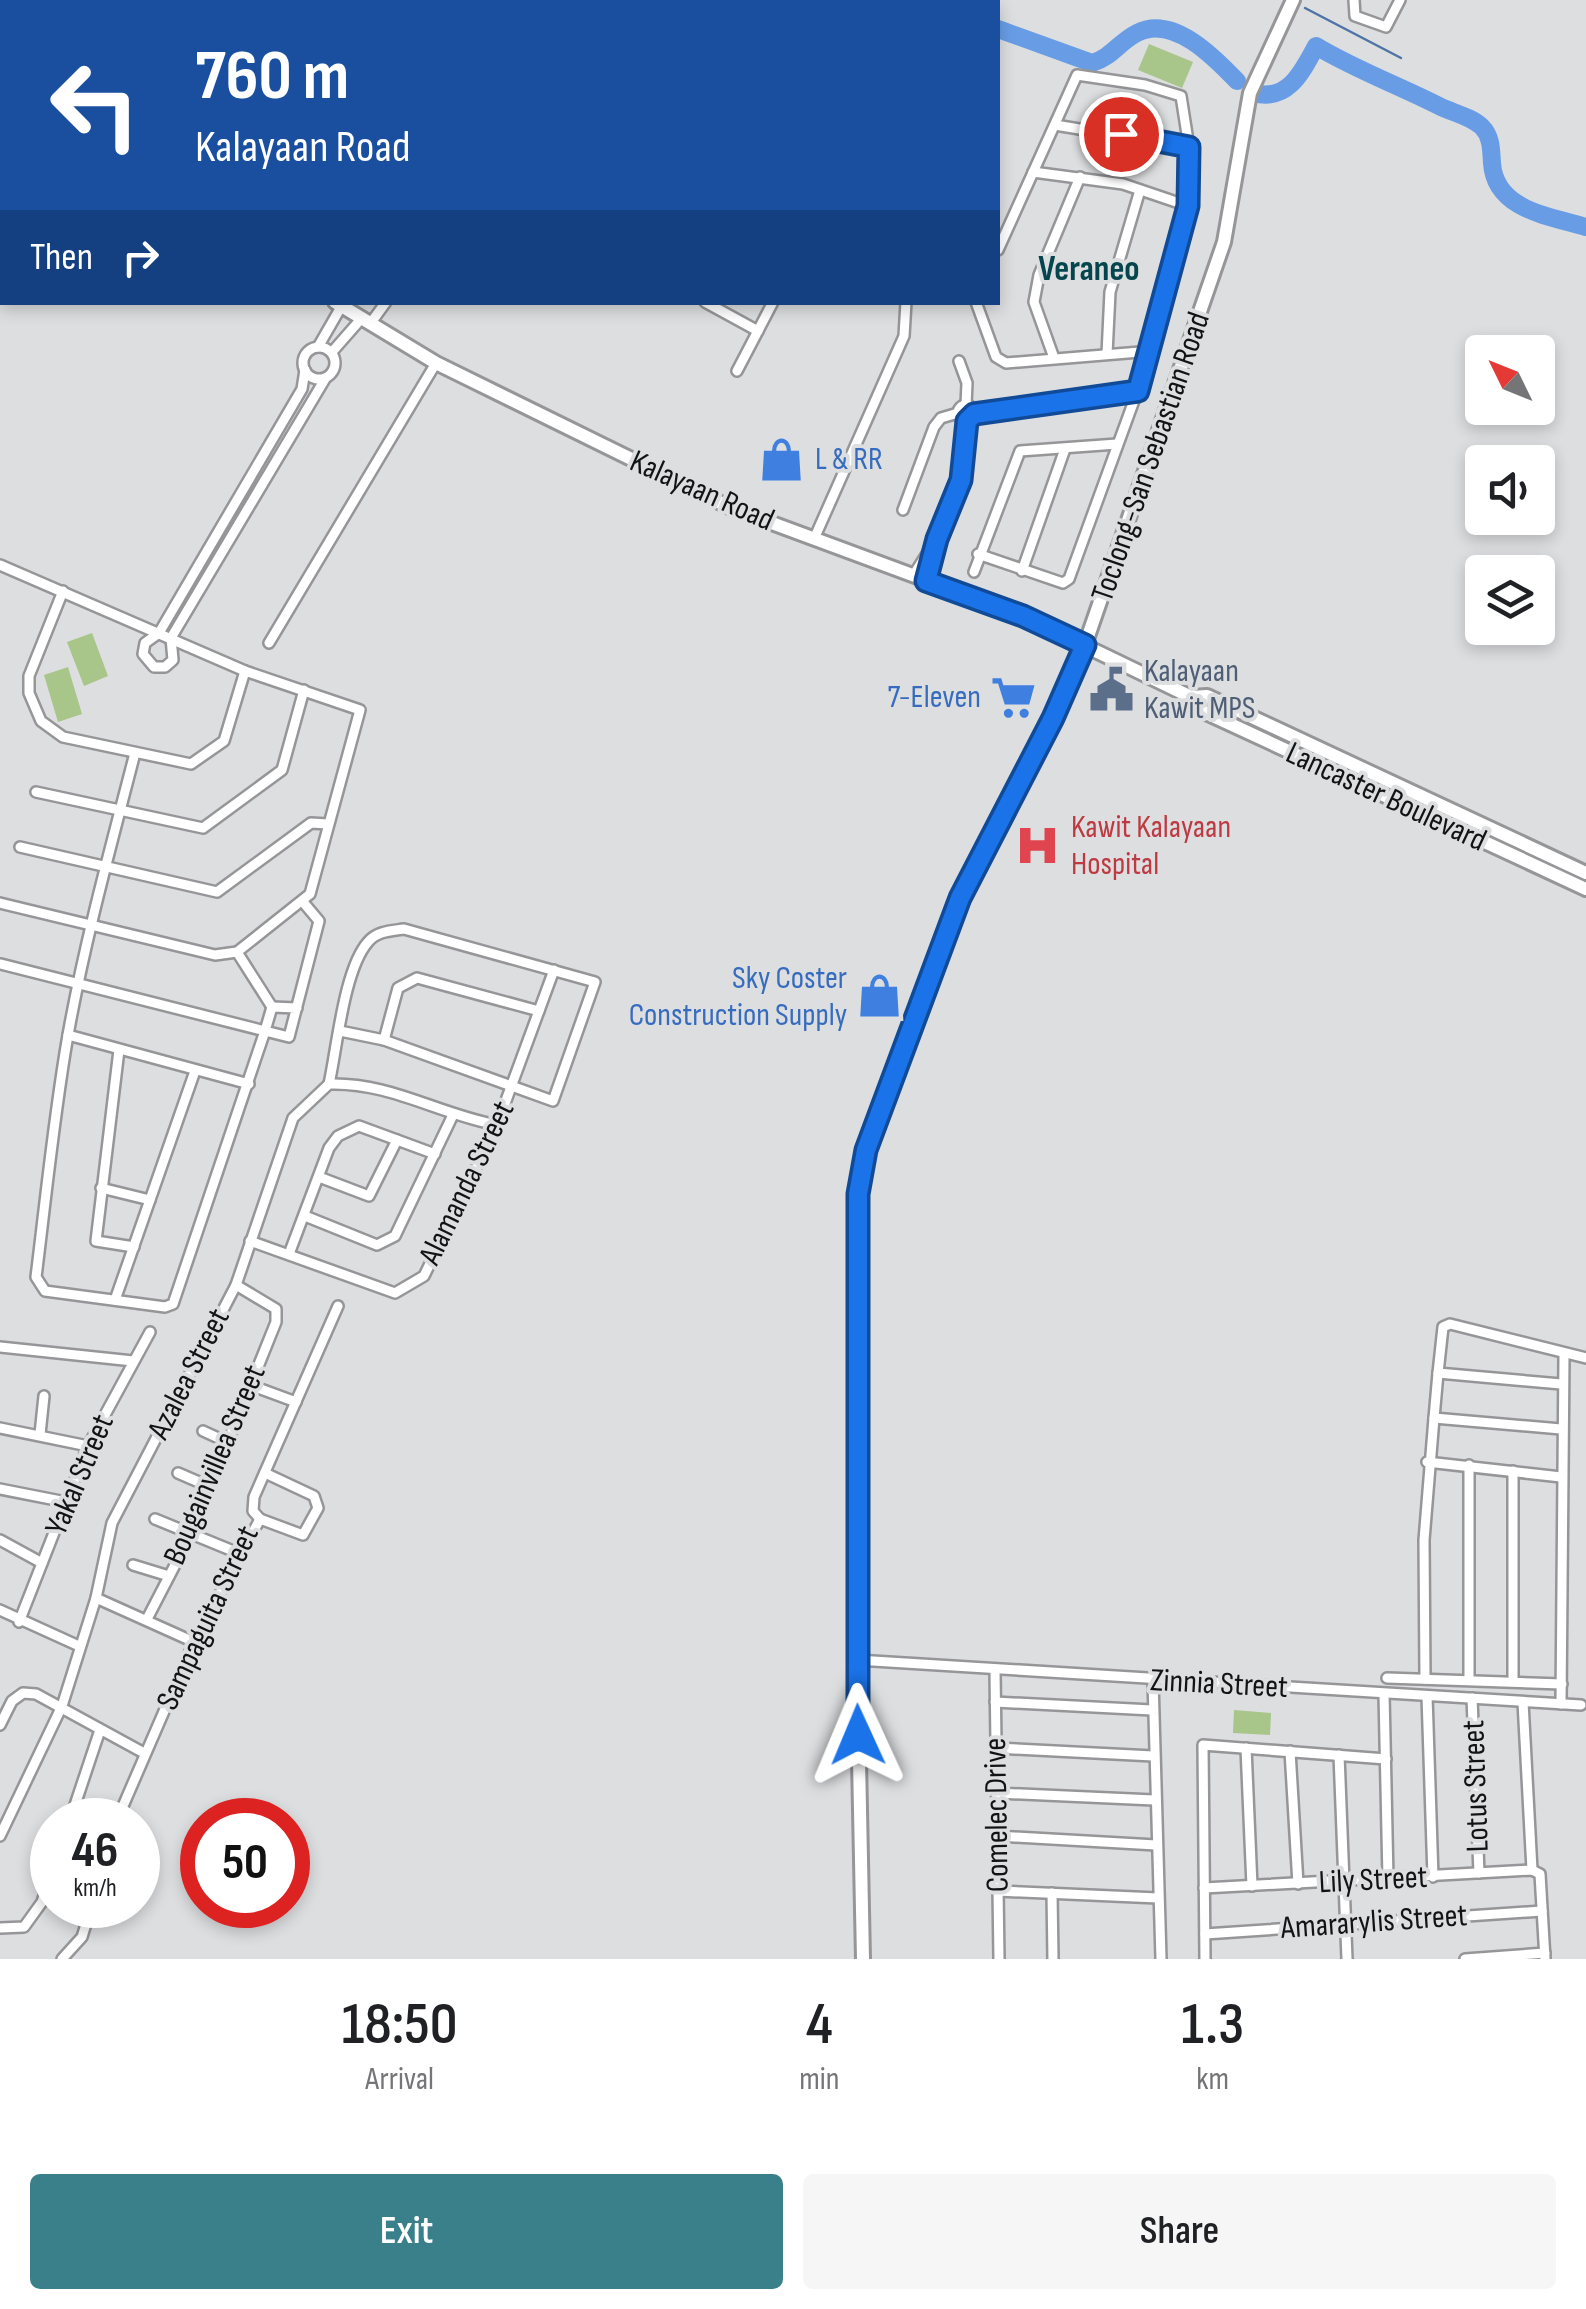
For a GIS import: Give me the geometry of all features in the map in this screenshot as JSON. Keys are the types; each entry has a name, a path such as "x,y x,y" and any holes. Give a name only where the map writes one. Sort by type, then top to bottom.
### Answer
{"main road":[{"path":"1278,0 1285,16"},
{"name":"Toclong-San Sebastian Road","path":"862,1959 857,1660 858,1194 866,1150 960,898 1053,718 1085,645 1192,344 1230,221 1250,93 1294,0"},
{"name":"Kalayaan Road","path":"338,305 436,363 706,496 1023,616 1085,645"},
{"name":"Lancaster Boulevard","path":"1085,645 1191,697 1202,711 1586,889"},
{"name":"Lancaster Boulevard","path":"1191,697 1207,696 1586,873"}],"street":[{"path":"1354,0 1352,11 1386,28 1400,0"},
{"path":"978,554 1066,582 1152,351 1160,300 1188,206 1189,147 1181,96 1145,84 1077,75 1000,246"},
{"path":"1055,125 1189,147"},
{"path":"1034,172 1140,190 1188,206"},
{"path":"1054,358 1034,302 1040,275 1080,178"},
{"path":"1107,354 1110,292 1140,190"},
{"path":"332,352 335,368 324,378 171,638 173,660 164,667 154,666 145,660 143,649 159,633 302,389 305,355 318,347 338,305"},
{"path":"332,352 383,305"},
{"path":"710,305 758,331"},
{"path":"737,371 771,305"},
{"path":"814,539 904,336 906,305"},
{"path":"976,305 996,357 1006,363 1152,351"},
{"path":"318,347 332,352"},
{"path":"920,578 961,480 970,417 967,383 959,361"},
{"path":"269,643 436,363"},
{"path":"304,370 311,377 324,378"},
{"path":"958,413 970,417 1138,391"},
{"path":"903,510 934,427 941,418 958,413 966,405"},
{"path":"974,572 1020,451 1117,444"},
{"path":"1022,570 1065,449"},
{"path":"0,564 245,671 360,710 303,902 237,952 216,954 0,903"},
{"path":"63,591 29,676 29,693 41,722 64,737 181,764 202,760 230,730 245,671"},
{"path":"36,792 194,829 214,824 282,770 304,690"},
{"path":"135,753 68,1035 36,1277 45,1291 165,1308 178,1298 272,1007 237,952"},
{"path":"20,848 217,892 311,823 328,824"},
{"path":"1,964 289,1037 319,921 303,902"},
{"path":"340,1032 384,1040 552,1101 596,982 404,929 382,932 368,941 356,962 340,1032 329,1084 388,1088 452,1117 496,1125"},
{"name":"Alamanda Street","path":"250,1242 394,1293 409,1288 424,1276 496,1125 554,970"},
{"path":"384,1040 398,988 417,978 539,1011"},
{"path":"272,1007 297,1008"},
{"path":"68,1035 248,1084"},
{"path":"119,1050 96,1242 134,1247"},
{"path":"115,1300 195,1071"},
{"name":"Azalea Street","path":"0,1836 62,1706 96,1598 112,1523 236,1285 293,1118 329,1084"},
{"path":"304,1216 377,1245 394,1236 452,1117"},
{"path":"289,1254 329,1148 338,1136 358,1126 434,1154"},
{"path":"319,1177 369,1196 397,1140"},
{"path":"101,1188 150,1200"},
{"name":"Bougainvillea Street","path":"148,1619 190,1536 276,1309 236,1285"},
{"name":"Sampaguita Street","path":"126,1798 194,1642 238,1552 260,1519 253,1511 254,1497 338,1306"},
{"path":"1425,1679 1427,1462 1441,1334 1450,1324 1564,1356 1586,1358"},
{"name":"Yakal Street","path":"19,1622 88,1446 150,1332"},
{"path":"0,1347 133,1361"},
{"path":"1561,1704 1564,1356"},
{"path":"1438,1373 1561,1384"},
{"path":"250,1385 296,1402"},
{"path":"40,1434 44,1396"},
{"path":"1434,1418 1561,1429"},
{"path":"0,1428 88,1446"},
{"path":"203,1432 226,1442"},
{"path":"1427,1462 1561,1477"},
{"path":"1469,1680 1470,1465"},
{"path":"1513,1471 1514,1681"},
{"path":"260,1519 303,1535 318,1508 314,1496 265,1473"},
{"path":"178,1474 208,1486"},
{"path":"0,1488 66,1502"},
{"path":"155,1520 238,1552"},
{"path":"0,1540 42,1563"},
{"path":"133,1565 169,1576"},
{"path":"96,1598 194,1642"},
{"path":"0,1610 19,1622 79,1646"},
{"name":"Zinnia Street","path":"857,1660 1580,1706"},
{"name":"Comelec Drive","path":"995,1671 999,1959"},
{"path":"1386,1678 1562,1684"},
{"path":"1153,1680 1161,1959"},
{"path":"0,1725 12,1701 23,1693 62,1706 144,1753"},
{"path":"1384,1694 1388,1879"},
{"path":"1427,1696 1433,1877"},
{"name":"Lotus Street","path":"1472,1698 1479,1873"},
{"path":"996,1702 1152,1710"},
{"path":"1465,1959 1545,1956 1523,1702"},
{"path":"77,1798 100,1730"},
{"path":"1206,1959 1203,1744 1386,1758"},
{"path":"996,1748 1153,1756"},
{"path":"1246,1748 1252,1886"},
{"path":"1290,1751 1298,1884"},
{"path":"1339,1755 1347,1959"},
{"path":"997,1792 1154,1800"},
{"path":"998,1836 1156,1845"},
{"name":"Lily Street","path":"1204,1888 1536,1872"},
{"path":"998,1891 1158,1898"},
{"path":"1052,1893 1052,1959"},
{"name":"Amararylis Street","path":"1205,1934 1542,1910"},
{"path":"0,1928 24,1927 30,1919"},
{"path":"62,1959 82,1937 85,1928"}],"green space":[{"path":"1149,44 1193,62 1182,88 1138,70"},
{"path":"92,633 108,676 84,686 67,642"},
{"path":"68,667 82,714 58,722 44,675"},
{"path":"1234,1710 1271,1713 1270,1735 1233,1733"}],"waterway":[{"path":"1305,8 1401,58"},
{"path":"1000,30 1092,63 1137,33 1165,29 1192,41 1237,81"},
{"path":"1254,93 1266,95 1285,89 1299,75 1316,46 1478,124 1489,140 1495,179 1513,201 1586,227"}],"place":[{"name":"L & RR","path":"782,459"},
{"name":"Kalayaan Kawit MPS","path":"1111,689"},
{"name":"7-Eleven","path":"1014,697"},
{"name":"Kawit Kalayaan Hospital","path":"1038,845"},
{"name":"Sky Coster Construction Supply","path":"880,996"}],"district":[{"name":"Veraneo","path":"1089,269"}],"route":[{"path":"858,1735 858,1194 866,1150 929,992 960,898 1053,718 1085,645 1023,616 926,581 937,539 961,480 967,421 974,414 1138,391 1152,351 1160,300 1188,206 1189,147 1121,134"}]}
